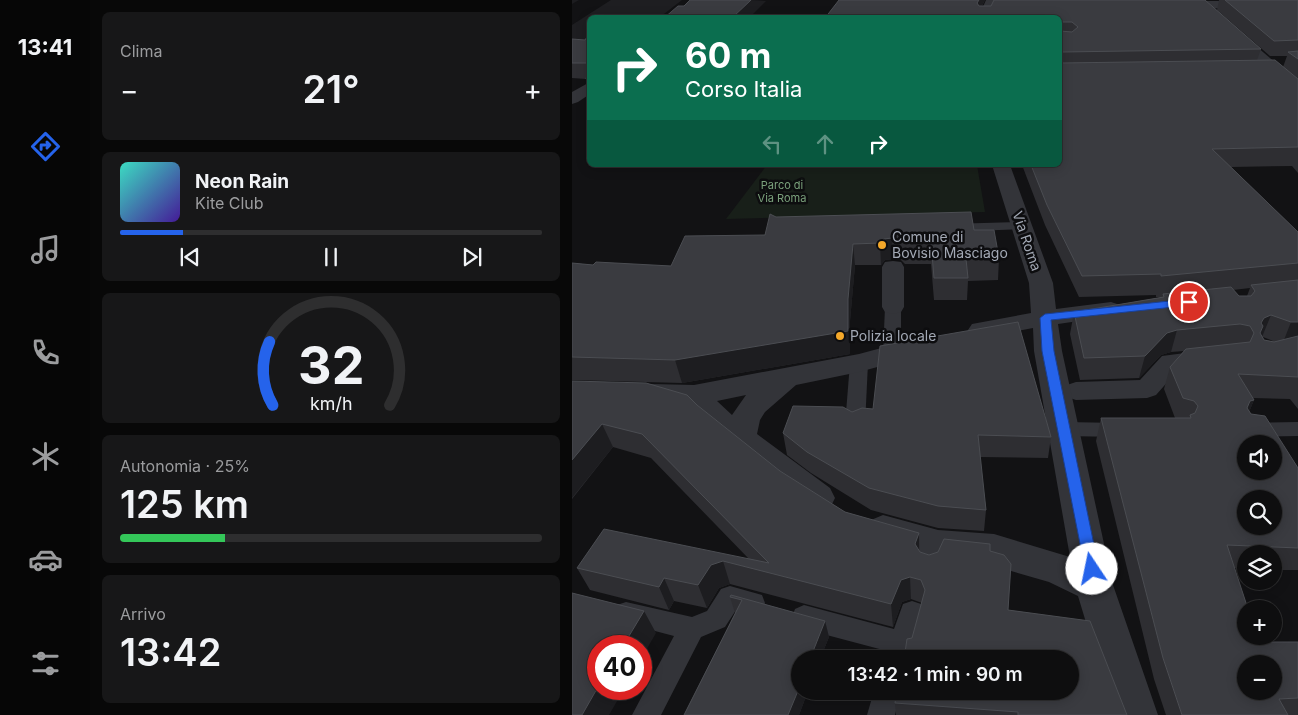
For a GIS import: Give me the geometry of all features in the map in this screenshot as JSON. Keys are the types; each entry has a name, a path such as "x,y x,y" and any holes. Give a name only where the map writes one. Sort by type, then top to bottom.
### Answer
{"street":[{"path":"986,15 994,3"},
{"path":"1163,5 1298,5"},
{"path":"1201,5 1298,91"},
{"path":"572,99 587,88"},
{"name":"Via Roma","path":"1002,167 1041,283 1048,351 1094,585 1136,715"},
{"path":"893,267 893,307"},
{"path":"628,394 694,395 859,363 949,339 1045,318 1132,308"},
{"path":"1076,391 1147,389 1171,362 1232,356"},
{"path":"741,438 741,427 748,411 772,388 790,377"},
{"path":"694,395 716,419 813,495 870,526 933,555 994,550 1057,568 1094,585"}],"lane":[{"path":"938,228 1021,226"},
{"path":"892,354 893,307"},
{"path":"855,425 859,363"},
{"path":"1064,429 1139,430"},
{"path":"1250,430 1298,429"},
{"path":"600,606 692,629 716,619 730,597 898,650"},
{"path":"901,650 912,612"},
{"path":"646,715 692,629"},
{"path":"881,715 885,700"}],"shaded area":[{"path":"611,0 682,0 663,15 588,15"},
{"path":"587,15 587,41 572,41 572,25"}],"green space":[{"name":"Parco di Via Roma","path":"765,167 977,167 985,212 726,219"}],"building":[{"path":"690,0 751,0 735,15 668,15 678,6 684,6"},
{"path":"839,0 979,0 977,3 979,6 991,6 994,0 1205,0 1261,49 1062,52 1062,31 1072,32 1078,27 1072,22 1062,22 1062,15 827,15"},
{"path":"1225,0 1298,0 1298,40 1274,41"},
{"path":"587,37 587,63 572,63 572,39 585,40"},
{"path":"1298,51 1298,59 1288,52"},
{"path":"1275,60 1298,79 1298,147 1212,149 1298,232 1298,263 1161,276 1161,274 1082,276 1047,205 1032,167 1062,167 1062,63"},
{"path":"971,212 974,230 994,230 999,258 966,259 968,278 934,278 931,242 904,243 900,239 892,238 884,239 880,243 853,244 848,299 848,331 675,360 572,357 572,263 593,265 596,262 671,266 685,236 765,235 770,214 776,217"},
{"path":"1298,280 1298,322 1291,322 1271,315 1264,318 1261,323 1263,326 1260,333 1264,340 1274,342 1298,336 1298,377 1238,374 1254,400 1250,401 1247,408 1251,414 1265,416 1277,435 1237,435 1237,480 1282,480 1282,443 1298,468 1298,548 1282,547 1282,545 1227,545 1237,575 1237,590 1242,590 1245,600 1237,600 1237,645 1282,645 1282,642 1298,642 1298,698 1282,699 1282,655 1237,655 1237,700 1280,700 1288,715 1182,715 1163,658 1101,418 1191,418 1190,415 1195,413 1198,406 1194,401 1183,398 1170,367 1186,349 1250,342 1254,333 1250,326 1240,324 1177,330 1167,333 1145,356 1084,358 1074,312 1164,297 1163,294 1231,287 1239,296 1251,296 1255,291 1251,285"},
{"path":"1018,322 1051,437 978,435 986,510 938,506 869,488 807,452 783,433 793,406 843,407 852,412 862,408 873,409 880,346"},
{"path":"572,381 646,383 687,395 780,471 845,512 919,533 915,544 920,552 929,555 938,552 944,539 990,544 990,551 1004,555 1011,564 1008,610 1090,621 1127,715 1018,715 1018,712 895,703 896,700 1079,700 1079,650 905,650 907,639 912,638 925,590 921,580 910,577 901,580 891,604 723,561 711,565 698,585 664,578 659,587 577,568 604,529 769,563 642,434 602,424 572,460"},
{"path":"572,593 644,611 630,635 587,635 587,700 591,700 582,715 572,715"},
{"path":"731,595 825,621 814,650 791,650 791,700 794,700 788,715 684,715 742,600 730,597"}],"place":[{"name":"Comune di Bovisio Masciago","path":"882,245"},
{"name":"Polizia locale","path":"840,336"}],"route":[{"path":"1092,569 1048,351 1045,318 1112,309 1189,302"}]}
